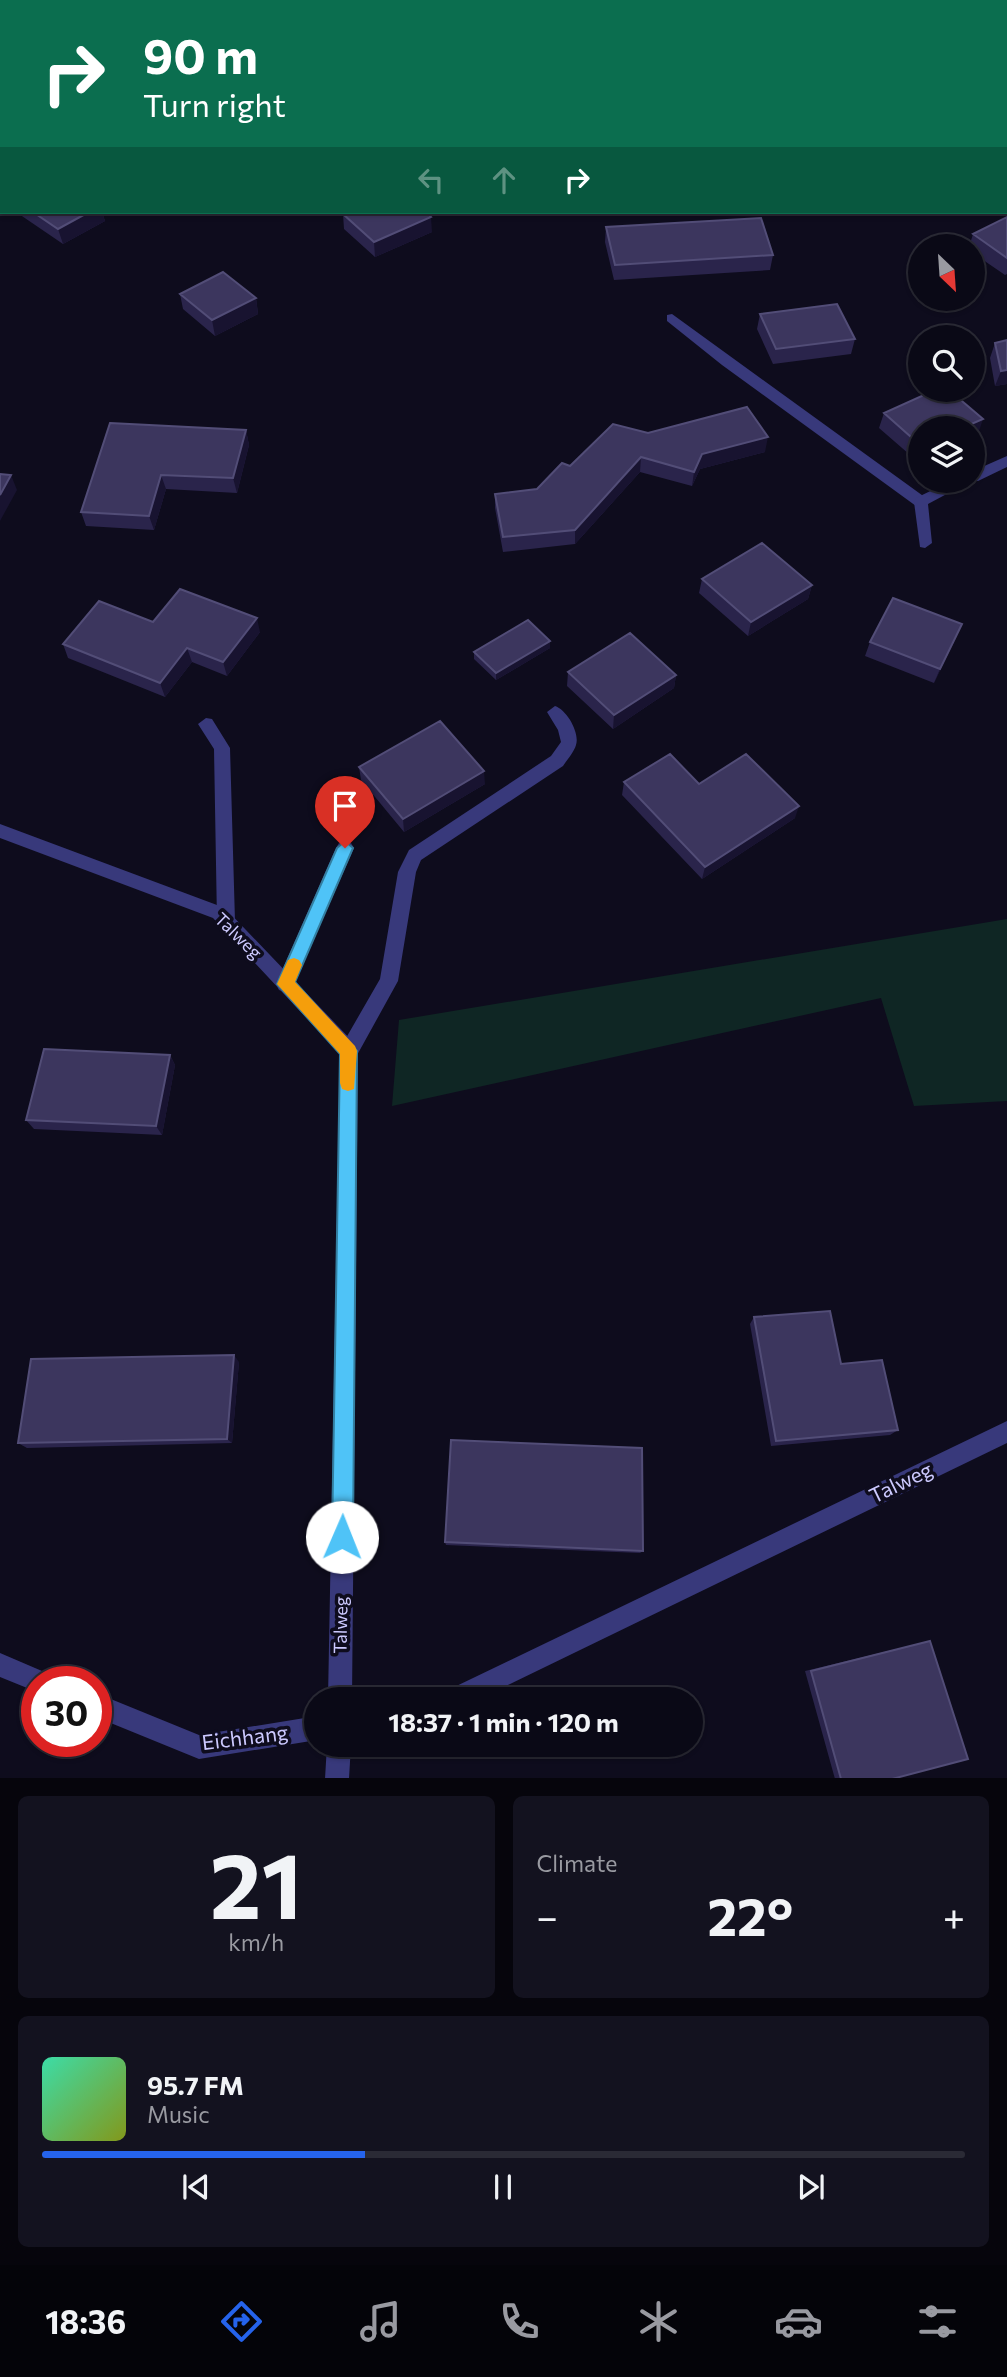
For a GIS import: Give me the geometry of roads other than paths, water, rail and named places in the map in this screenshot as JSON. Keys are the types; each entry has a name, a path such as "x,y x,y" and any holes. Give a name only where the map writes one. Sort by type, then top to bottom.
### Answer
{"street":[{"path":"672,318 727,362 921,502 925,543"},
{"path":"985,471 1007,461"},
{"path":"921,502 939,493"},
{"path":"349,1051 388,981 407,872 415,855 557,761 569,743 566,728 555,712"},
{"path":"206,724 222,748 226,921"},
{"name":"Talweg","path":"0,831 219,913 349,1051 340,1687"},
{"path":"285,984 345,848"},
{"name":"Talweg","path":"479,1687 1007,1432"},
{"path":"0,1665 21,1674"},
{"name":"Eichhang","path":"112,1712 199,1747 304,1730"},
{"path":"337,1778 338,1757"}]}
